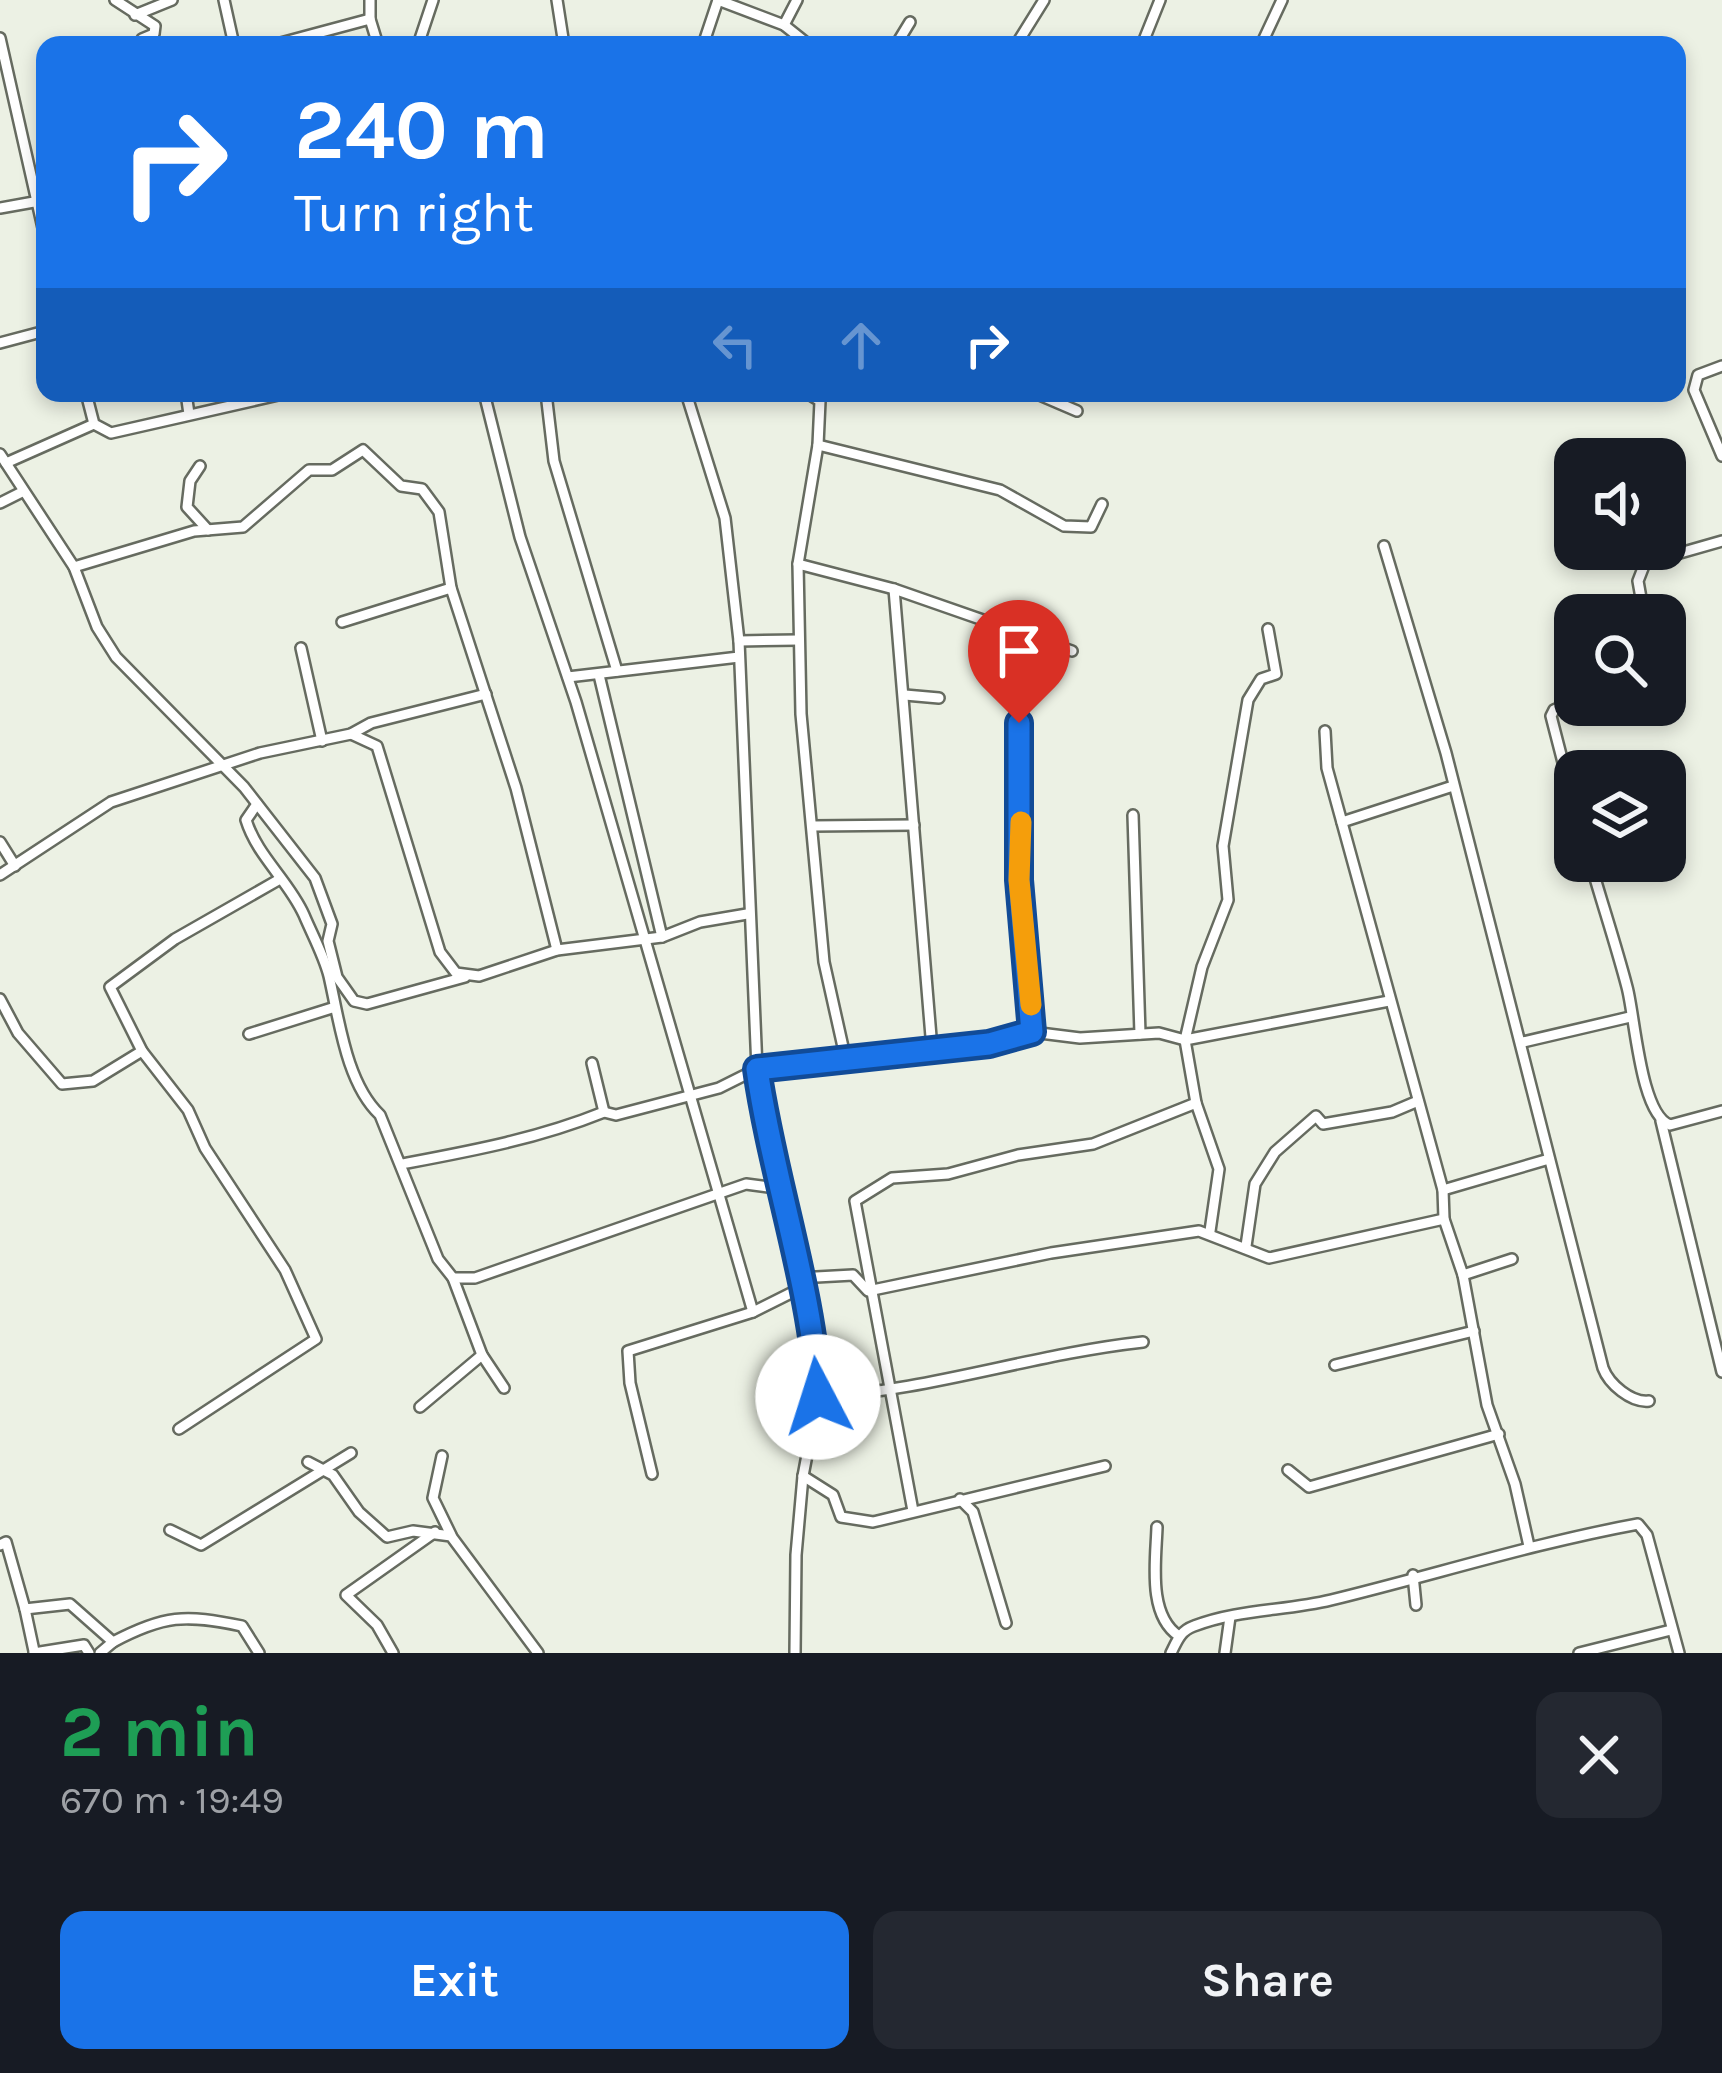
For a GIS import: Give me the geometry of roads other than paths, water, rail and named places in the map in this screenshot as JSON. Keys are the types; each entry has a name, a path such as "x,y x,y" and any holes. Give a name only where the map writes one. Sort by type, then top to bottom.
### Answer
{"street":[{"path":"115,0 155,26 149,36"},
{"path":"134,15 172,0"},
{"path":"224,0 232,36"},
{"path":"370,0 375,36"},
{"path":"421,36 434,0"},
{"path":"557,0 563,36"},
{"path":"706,36 718,0 784,25 798,36"},
{"path":"784,25 797,0"},
{"path":"1022,36 1044,0"},
{"path":"1146,36 1160,0"},
{"path":"1265,36 1282,0"},
{"path":"307,36 370,19"},
{"path":"901,36 910,22"},
{"path":"0,37 36,177"},
{"path":"0,208 36,201"},
{"path":"0,343 36,333"},
{"path":"1722,365 1698,374 1694,390 1722,456"},
{"path":"88,402 94,424 101,431 130,432 245,402"},
{"path":"187,402 189,414"},
{"path":"486,402 520,537 568,677 753,1312"},
{"path":"547,402 554,461 616,671"},
{"path":"689,402 724,518 739,641 757,1069 776,1188 816,1347 818,1397 802,1477 795,1653"},
{"path":"820,402 818,446 798,564 798,640 824,962 844,1056"},
{"path":"1056,402 1077,411"},
{"path":"94,424 3,459 74,567 97,627 116,657 257,804 315,878 326,904 337,977 354,1001 367,1004"},
{"path":"818,446 1000,490 1075,529 1091,527 1102,504"},
{"path":"74,567 208,530 243,526 309,470 332,470 363,450 401,486 422,489 436,503 451,563 451,588 526,824 557,950"},
{"path":"200,466 190,481 187,507 208,530"},
{"path":"0,503 22,493"},
{"path":"1640,594 1638,581 1645,562 1722,542"},
{"path":"1384,546 1454,786 1608,1380 1639,1402 1649,1400"},
{"path":"798,564 894,589 1072,651"},
{"path":"342,622 451,588"},
{"path":"894,589 932,1049"},
{"path":"1210,1231 1219,1169 1196,1103 1185,1040 1202,967 1226,910 1222,846 1248,700 1261,679 1276,674 1268,629"},
{"path":"1016,633 1019,880 1032,1032"},
{"path":"739,641 798,640"},
{"path":"301,648 322,741"},
{"path":"568,677 740,657"},
{"path":"599,675 662,937"},
{"path":"0,874 111,802 260,753 351,734 370,723 486,694"},
{"path":"905,695 939,698"},
{"path":"1325,731 1327,768 1443,1190 1444,1219 1463,1275 1486,1405 1499,1434 1529,1546"},
{"path":"351,734 377,746 440,952 465,977"},
{"path":"1342,821 1454,786"},
{"path":"257,804 246,820 285,882 329,977 334,1011 365,1100 380,1115 438,1259 453,1278 482,1355 504,1388"},
{"path":"1133,815 1140,1034"},
{"path":"813,826 914,825"},
{"path":"0,842 15,866"},
{"path":"179,1429 316,1339 285,1270 205,1148 188,1110 142,1051 110,987 175,939 285,882 299,861"},
{"path":"1596,882 1628,987 1630,1017 1661,1121 1722,1372"},
{"path":"249,1034 557,950 662,937 700,922 747,914"},
{"path":"0,999 3,1014 62,1084 93,1081 142,1051"},
{"path":"402,1165 452,1150 502,1148 604,1112 616,1115 719,1088 757,1069 844,1056 989,1044 1032,1032 1080,1038 1140,1034 1185,1040 1281,1026 1389,1001"},
{"path":"1522,1042 1630,1017"},
{"path":"592,1063 604,1112"},
{"path":"1246,1246 1255,1184 1275,1152 1316,1116 1323,1124 1392,1112 1418,1100"},
{"path":"913,1511 911,1480 868,1291 855,1201 892,1178 948,1174 1124,1135 1196,1103"},
{"path":"1661,1121 1685,1124 1722,1111"},
{"path":"1124,1135 1129,1148"},
{"path":"1443,1190 1550,1160"},
{"path":"453,1278 475,1278 717,1198 746,1184 776,1188"},
{"path":"868,1291 1051,1253 1210,1231 1262,1257 1276,1257 1444,1219"},
{"path":"1463,1275 1512,1259"},
{"path":"652,1474 630,1383 628,1352 753,1312 799,1284 854,1275 868,1291"},
{"path":"1335,1365 1474,1331"},
{"path":"818,1397 936,1386 1067,1352 1143,1342"},
{"path":"420,1407 482,1355"},
{"path":"1288,1470 1309,1487 1400,1466 1499,1434"},
{"path":"170,1530 201,1545 351,1453"},
{"path":"442,1456 433,1498 451,1536 538,1653"},
{"path":"308,1462 333,1475 359,1512 387,1537 435,1532 451,1536"},
{"path":"802,1477 833,1495 841,1517 873,1522 1105,1466"},
{"path":"960,1498 973,1512 1006,1623"},
{"path":"1157,1526 1158,1600 1164,1620 1179,1636"},
{"path":"1171,1653 1179,1636 1198,1624 1323,1602 1529,1546 1644,1526 1679,1653"},
{"path":"393,1653 377,1625 346,1595 435,1532"},
{"path":"0,1545 6,1542 34,1652 84,1646 89,1653"},
{"path":"1413,1575 1417,1605"},
{"path":"25,1609 70,1604 113,1642"},
{"path":"1225,1653 1230,1617"},
{"path":"100,1653 150,1620 208,1619 242,1626 259,1653"},
{"path":"1580,1653 1670,1630"}]}
